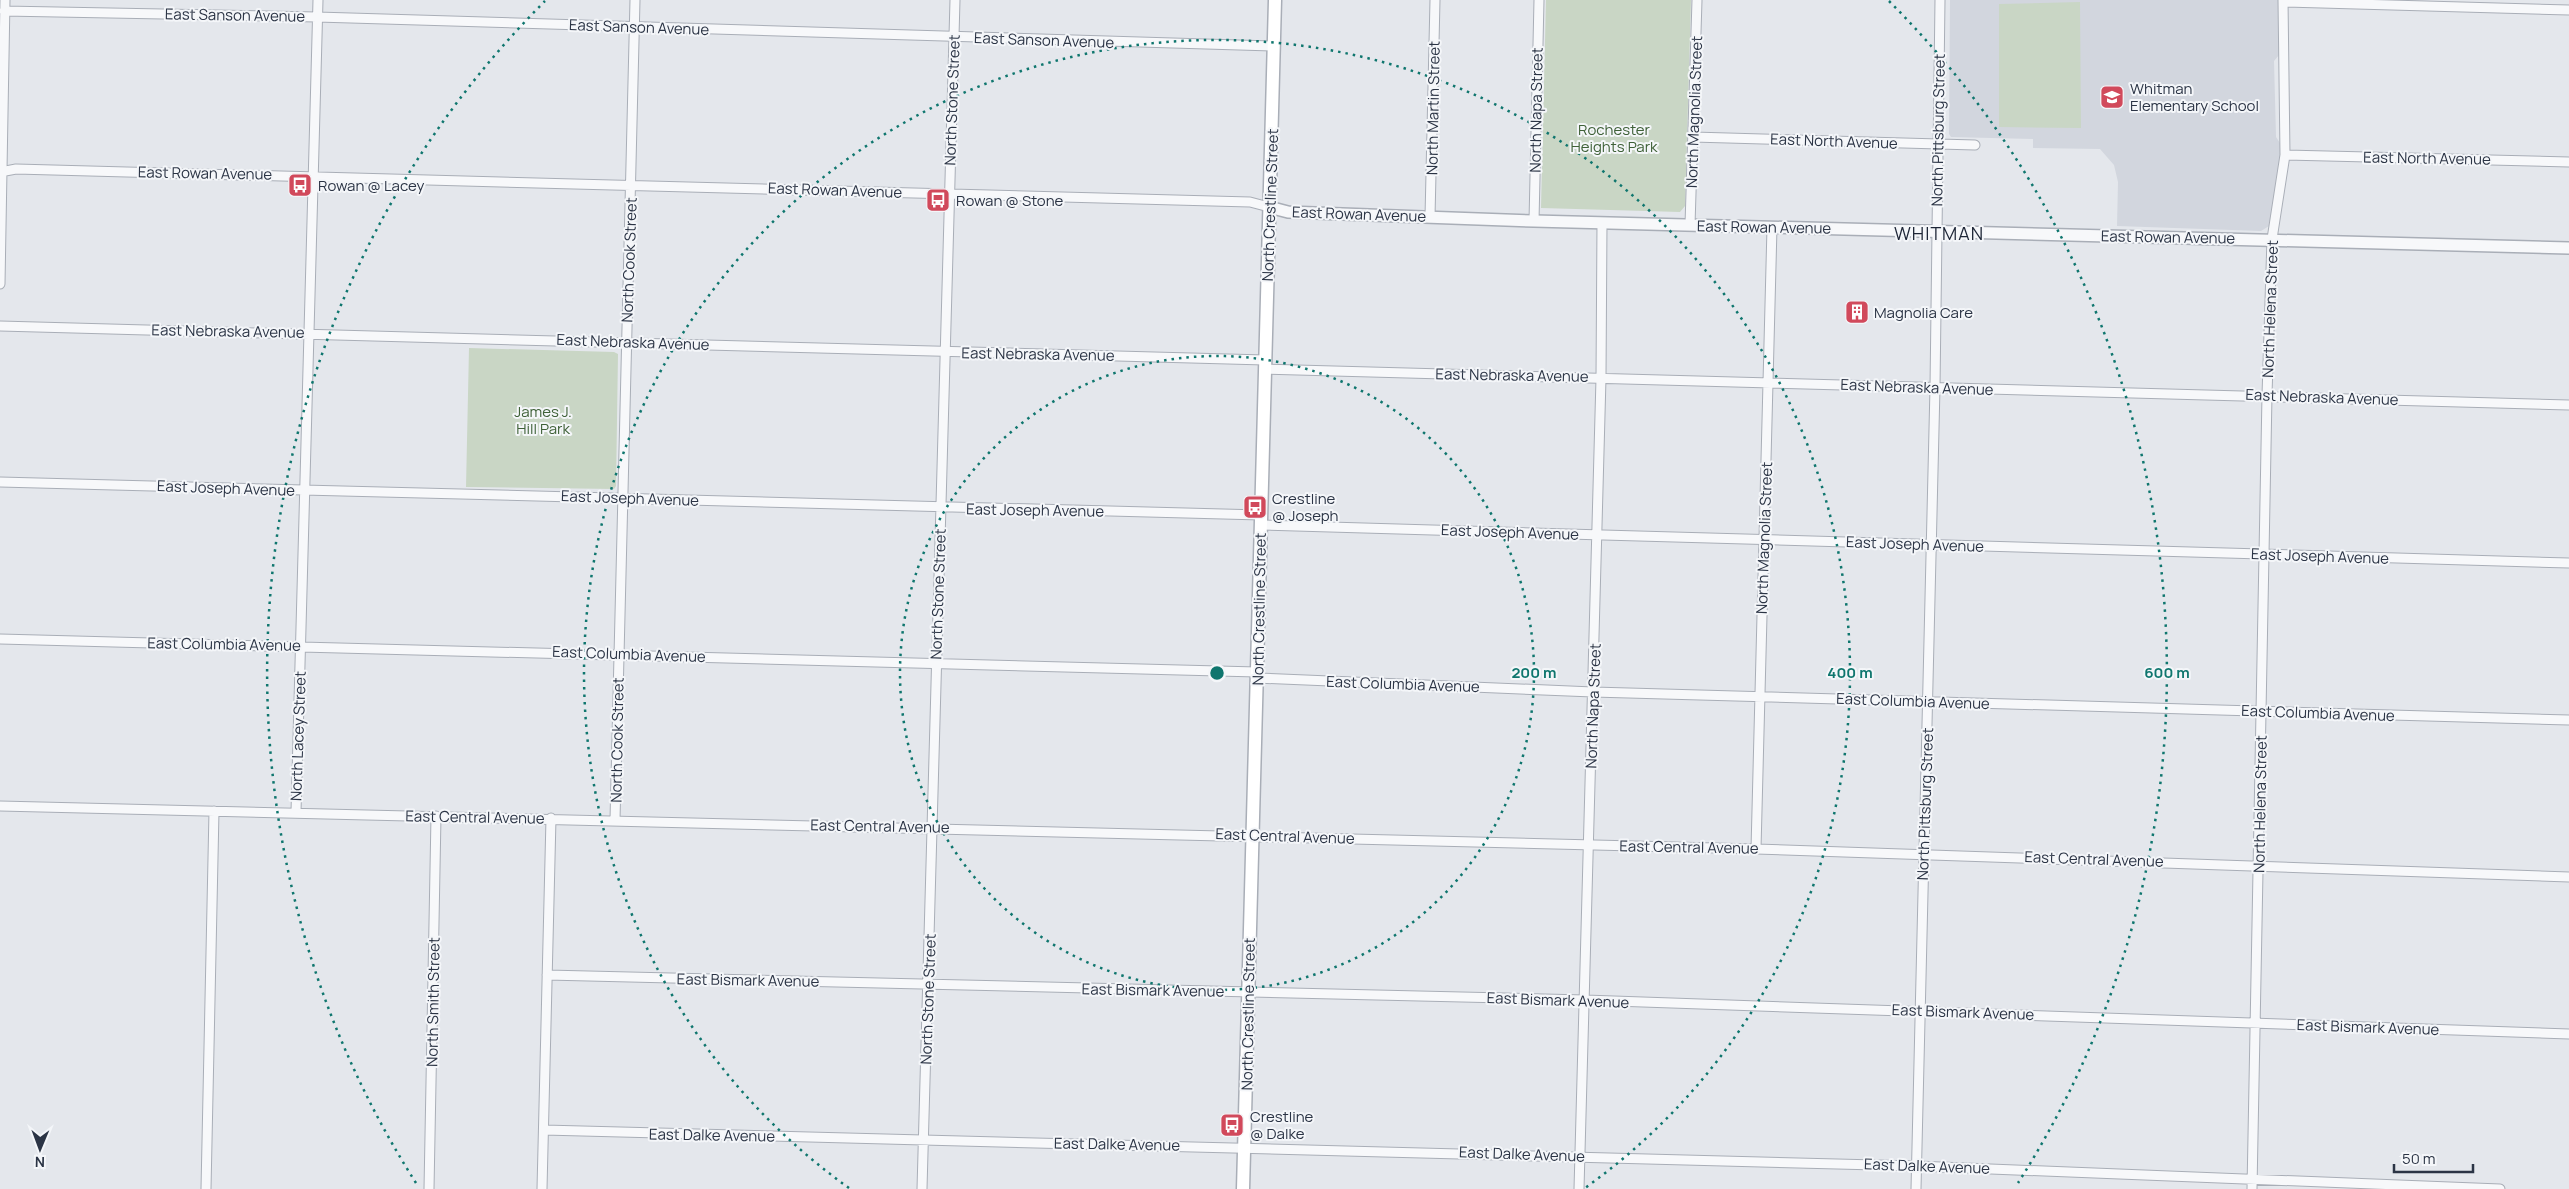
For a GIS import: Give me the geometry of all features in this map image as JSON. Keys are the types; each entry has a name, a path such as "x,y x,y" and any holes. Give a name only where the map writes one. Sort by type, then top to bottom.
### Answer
{"main road":[{"name":"North Crestline Street","path":"1243,1189 1276,0"}],"street":[{"path":"0,284 2,37 5,0"},
{"name":"North Lacey Street","path":"296,812 318,0"},
{"name":"North Cook Street","path":"615,820 635,0"},
{"name":"North Stone Street","path":"922,1189 955,0"},
{"name":"North Martin Street","path":"1430,217 1435,0"},
{"name":"North Napa Street","path":"1534,221 1539,0"},
{"name":"North Magnolia Street","path":"1690,225 1697,0"},
{"name":"North Pittsburg Street","path":"1916,1189 1935,388 1940,0"},
{"path":"2282,1 2569,10"},
{"name":"North Helena Street","path":"2252,1189 2263,711 2267,395 2272,239 2285,155 2282,1"},
{"name":"East Sanson Avenue","path":"4,11 317,17 1274,46"},
{"name":"East North Avenue","path":"1693,137 1975,145"},
{"name":"East North Avenue","path":"2285,155 2569,162"},
{"name":"East Rowan Avenue","path":"1,172 16,169 59,169 950,193 1250,202 1288,212 1534,221 1937,230 2569,248"},
{"name":"North Napa Street","path":"1579,1189 1601,378 1602,222"},
{"name":"North Magnolia Street","path":"1756,849 1772,227"},
{"name":"East Nebraska Avenue","path":"0,326 627,341 945,351 1601,378 2267,395 2569,405"},
{"name":"East Joseph Avenue","path":"0,482 940,508 1597,534 2569,563"},
{"name":"East Columbia Avenue","path":"0,639 301,645 936,663 1257,675 1593,692 2569,720"},
{"name":"East Central Avenue","path":"0,806 1253,835 1924,854 2569,877"},
{"path":"206,1189 214,811"},
{"name":"North Smith Street","path":"430,1189 436,816"},
{"path":"542,1189 551,818"},
{"name":"East Bismark Avenue","path":"547,975 1585,1000 1920,1010 2569,1034"},
{"name":"East Dalke Avenue","path":"544,1130 1916,1166 2500,1189"}],"shaded area":[{"name":"Whitman Elementary School","path":"1950,0 2278,0 2279,55 2274,61 2276,137 2280,143 2280,167 2269,226 2261,231 2117,226 2118,182 2114,165 2100,149 2033,148 2033,139 1951,137 1949,134"}],"green space":[{"name":"Rochester Heights Park","path":"1546,0 1691,0 1685,206 1680,212 1541,208"},
{"path":"2080,2 2081,128 1999,127 1999,4"},
{"name":"James J. Hill Park","path":"469,348 614,352 618,354 616,486 614,489 466,487"}],"place":[{"name":"Whitman Elementary School","path":"2112,97"},
{"name":"Rowan @ Lacey","path":"300,185"},
{"name":"Rowan @ Stone","path":"938,200"},
{"name":"Magnolia Care","path":"1857,312"},
{"name":"Crestline @ Joseph","path":"1255,507"},
{"name":"Crestline @ Dalke","path":"1232,1125"}],"district":[{"name":"WHITMAN","path":"1939,233"}]}
